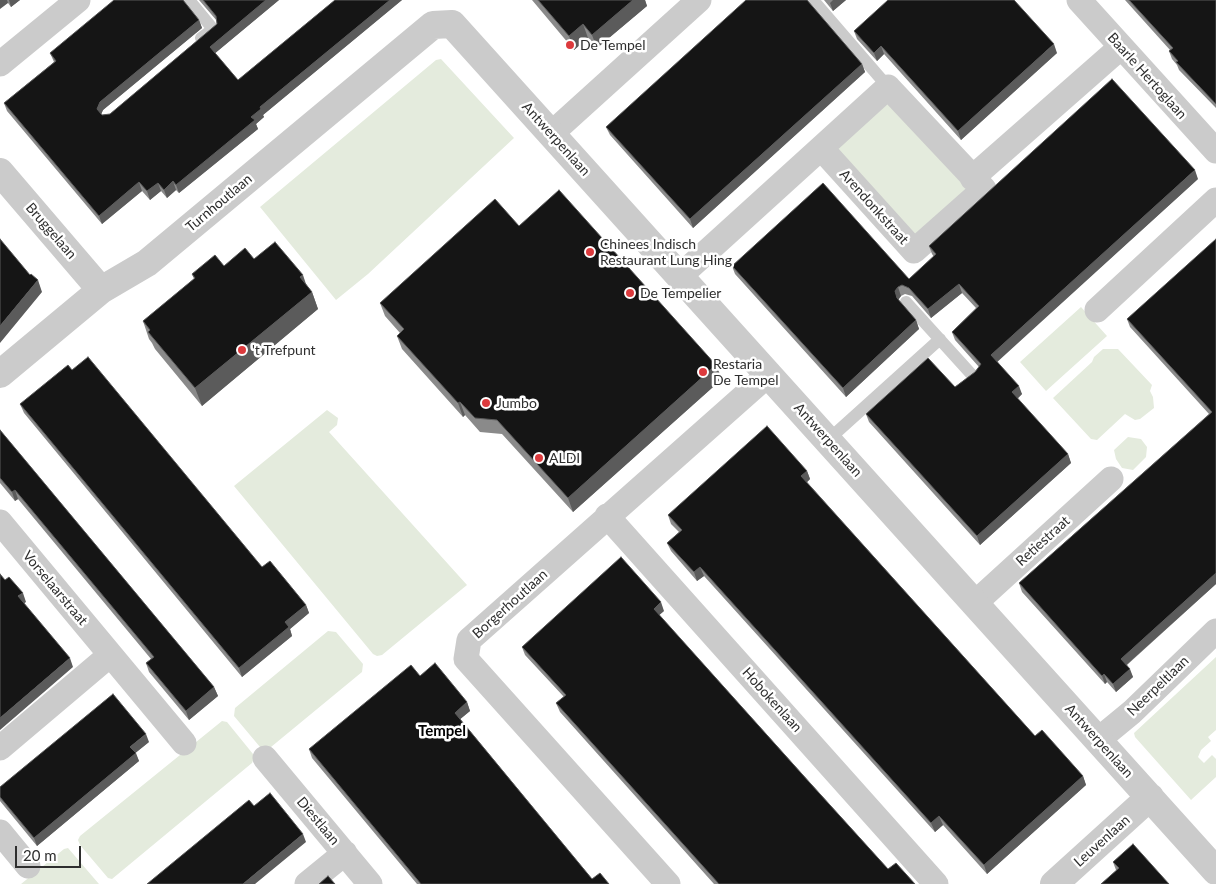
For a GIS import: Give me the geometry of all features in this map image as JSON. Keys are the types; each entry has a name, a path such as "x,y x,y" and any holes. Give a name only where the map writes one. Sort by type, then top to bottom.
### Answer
{"street":[{"path":"0,64 78,0"},
{"path":"552,133 699,0"},
{"name":"Baarle Hertoglaan","path":"1079,0 1216,151"},
{"name":"Antwerpenlaan","path":"433,25 452,24 1216,871"},
{"name":"Turnhoutlaan","path":"0,374 101,290 147,264 433,25"},
{"path":"972,178 1122,47"},
{"path":"680,276 888,87"},
{"name":"Arendonkstraat","path":"822,148 914,251 984,189 888,87"},
{"name":"Bruggelaan","path":"0,172 101,290"},
{"path":"1097,310 1216,200"},
{"name":"Borgerhoutlaan","path":"668,884 466,659 470,640 607,516 769,374"},
{"name":"Retiestraat","path":"974,603 1112,478"},
{"name":"Hobokenlaan","path":"607,516 936,884"},
{"name":"Vorselaarstraat","path":"0,522 184,743"},
{"name":"Neerpeltlaan","path":"1098,740 1132,712 1216,631"},
{"path":"0,748 110,655"},
{"name":"Diestlaan","path":"265,758 370,884"},
{"name":"Leuvenlaan","path":"1054,884 1150,797"},
{"path":"0,832 28,866"},
{"path":"307,884 345,853"}],"lane":[{"path":"189,0 213,29 190,48"},
{"path":"813,0 888,87"},
{"path":"906,302 972,376"},
{"path":"828,440 940,339"}],"shaded area":[{"path":"441,59 514,138 368,274 336,300 260,207 436,60"},
{"path":"885,100 971,186 920,241 834,147"},
{"path":"1081,307 1107,336 1046,391 1020,362"},
{"path":"1103,349 1118,349 1152,385 1150,391 1153,397 1154,408 1140,419 1135,420 1125,414 1097,440 1091,439 1053,398 1092,362 1094,357"},
{"path":"327,410 338,418 337,425 329,432 467,585 382,655 377,656 373,654 234,486"},
{"path":"1128,437 1141,439 1147,447 1146,457 1133,470 1122,468 1116,459 1114,450"},
{"path":"328,631 336,632 363,664 362,672 271,747 265,749 260,747 234,716 235,708"},
{"path":"1216,657 1216,730 1208,737 1211,741 1201,750 1198,757 1204,763 1212,755 1216,759 1216,777 1191,800 1135,737 1134,733"},
{"path":"222,721 227,722 253,754 252,763 112,879 108,878 80,845 78,840 80,836"},
{"path":"68,848 99,884 21,884 64,849"}],"building":[{"path":"114,0 183,0 199,20 100,102 97,109 102,115 110,114 217,24 216,16 203,0 266,0 210,47 238,80 335,0 390,0 260,107 261,109 251,117 255,120 176,185 173,181 164,190 158,183 147,191 139,182 99,216 4,103 56,61 50,53"},
{"path":"538,0 633,0 592,35 583,24 569,36"},
{"path":"746,0 807,0 862,64 690,219 606,127"},
{"path":"888,0 1014,0 1054,44 958,131 881,46 874,53 854,31"},
{"path":"1129,0 1216,0 1216,104 1176,62 1178,61 1169,51 1173,48"},
{"path":"1112,79 1195,170 991,355 1019,386 1012,392 1068,454 977,536 866,414 928,358 955,387 975,372 981,364 952,332 979,306 959,284 928,309 909,288 902,285 898,287 895,291 897,298 916,320 843,388 732,266 823,183 909,279 936,254 929,246"},
{"path":"559,190 716,365 568,498 497,420 475,418 460,402 458,403 397,336 404,329 380,303 495,199 519,226"},
{"path":"0,239 30,275 38,280 0,326"},
{"path":"1216,239 1216,573 1121,659 1130,669 1113,684 1104,674 1102,676 1019,583 1212,412 1127,319"},
{"path":"275,242 303,275 300,277 312,292 195,388 148,332 150,330 143,321 195,278 192,274 215,255 224,266 245,248 254,259"},
{"path":"88,357 262,567 270,561 306,605 285,622 289,627 239,668 20,404 68,365 72,370"},
{"path":"767,426 807,471 801,476 1035,736 1042,730 1083,776 984,865 939,816 931,823 700,567 694,572 667,543 682,530 668,515"},
{"path":"0,430 214,687 186,711 146,663 154,657 15,490 12,492 0,478"},
{"path":"621,557 661,602 654,609 810,783 888,869 896,863 915,884 719,884 556,703 566,695 522,647"},
{"path":"0,574 5,580 9,577 23,593 18,596 70,658 0,718"},
{"path":"435,663 467,702 455,713 592,879 600,873 609,884 421,884 309,749 411,665 420,676"},
{"path":"113,694 146,734 130,747 136,753 34,838 0,797 0,787"},
{"path":"270,793 303,834 243,884 147,884 249,800 254,806"},
{"path":"1133,844 1169,884 1101,884 1119,868 1113,862"},
{"path":"328,876 335,884 319,884"}],"place":[{"name":"De Tempel","path":"570,45"},
{"name":"Chinees Indisch Restaurant Lung Hing","path":"590,252"},
{"name":"De Tempelier","path":"630,293"},
{"name":"'t Trefpunt","path":"242,350"},
{"name":"Restaria De Tempel","path":"703,372"},
{"name":"Jumbo","path":"486,403"},
{"name":"ALDI","path":"539,458"}],"district":[{"name":"Tempel","path":"442,731"}]}
